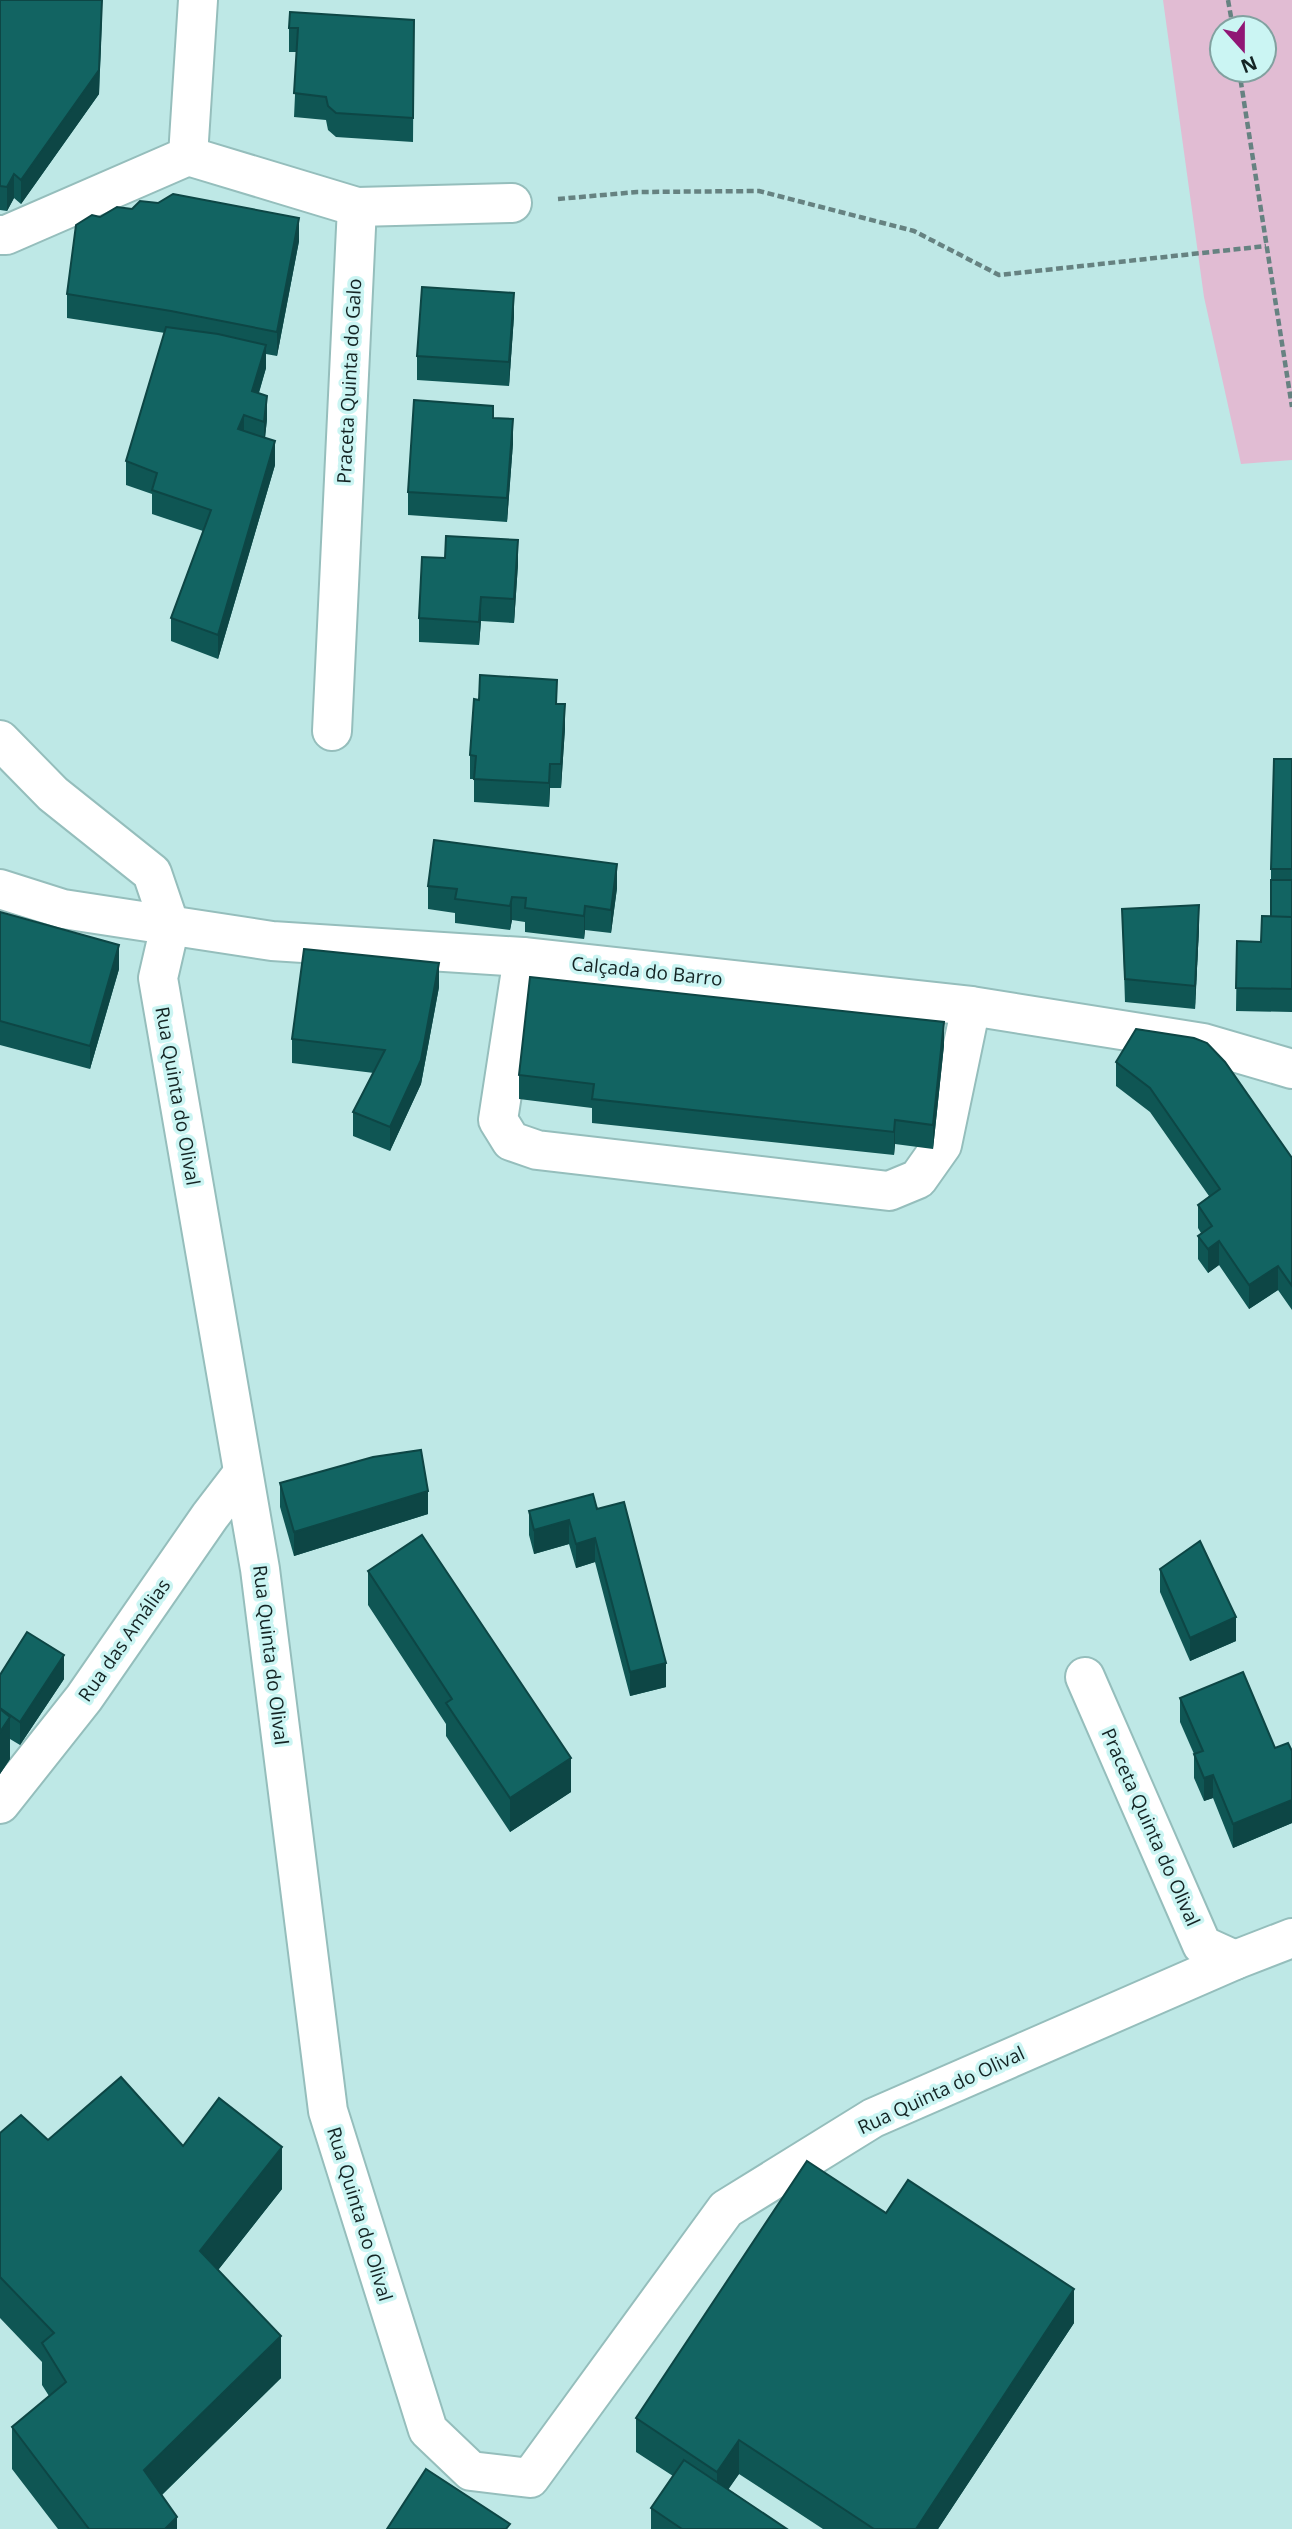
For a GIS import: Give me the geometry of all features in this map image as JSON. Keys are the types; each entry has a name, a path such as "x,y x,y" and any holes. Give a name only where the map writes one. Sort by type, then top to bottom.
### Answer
{"street":[{"path":"188,156 198,0"},
{"path":"0,235 6,235 188,156 357,207 512,203"},
{"name":"Praceta Quinta do Galo","path":"332,731 357,207"},
{"path":"0,740 53,794 152,873 170,926"},
{"name":"Calçada do Barro","path":"0,889 63,909 272,941 523,957 971,1006 1203,1043 1292,1069"},
{"name":"Rua Quinta do Olival","path":"170,926 158,978 260,1569 328,2111 428,2430 471,2471 530,2478 726,2209 873,2118 1234,1960 1292,1938"},
{"path":"523,957 498,1120 511,1141 537,1150 889,1191 918,1179 942,1145 971,1006"},
{"name":"Rua das Amálias","path":"0,1804 84,1698 210,1516 243,1473"},
{"name":"Praceta Quinta do Olival","path":"1085,1677 1202,1945 1234,1960"}],"path":[{"path":"1241,84 1292,407"},
{"path":"512,203 637,192 760,191 914,231 999,275 1266,246"}],"shaded area":[{"path":"1163,0 1292,0 1292,460 1241,464 1204,297"}],"building":[{"path":"0,0 102,0 99,70 21,180 14,174 7,187 0,186"},
{"path":"290,12 414,20 413,118 336,113 328,106 326,97 294,93 298,28 289,28"},
{"path":"173,194 299,218 277,332 67,294 76,225 92,215 100,217 117,207 132,209 140,201 158,203"},
{"path":"422,287 514,293 509,362 417,356"},
{"path":"166,327 218,334 266,345 252,391 267,396 264,422 244,415 238,429 275,441 218,635 171,618 211,510 152,490 157,473 126,461"},
{"path":"414,400 493,406 493,418 513,419 507,498 408,492"},
{"path":"446,536 518,540 514,599 481,597 479,622 419,618 422,557 445,558"},
{"path":"480,675 557,680 556,704 565,704 561,764 550,764 549,783 474,779 476,756 470,755 474,699 479,700"},
{"path":"1274,759 1292,759 1292,869 1271,869"},
{"path":"434,840 617,864 611,910 585,906 584,916 525,908 526,898 512,897 510,906 455,899 457,889 428,886"},
{"path":"1271,880 1292,880 1292,917 1271,917"},
{"path":"1199,905 1195,986 1125,979 1122,909"},
{"path":"0,912 119,945 90,1046 0,1021"},
{"path":"1262,916 1292,917 1292,989 1236,988 1237,941 1261,942"},
{"path":"304,949 439,963 421,1060 390,1127 353,1112 385,1050 292,1039"},
{"path":"530,977 944,1022 933,1125 895,1120 894,1132 592,1099 594,1084 519,1075"},
{"path":"1136,1029 1194,1038 1207,1043 1225,1062 1292,1158 1292,1286 1278,1266 1249,1285 1219,1241 1208,1249 1198,1236 1212,1226 1198,1205 1220,1189 1150,1088 1116,1062"},
{"path":"421,1450 428,1491 294,1532 280,1483 373,1457"},
{"path":"593,1494 597,1509 624,1502 666,1663 630,1672 595,1538 576,1544 569,1520 534,1530 529,1511"},
{"path":"422,1535 571,1758 510,1798 446,1703 452,1699 368,1571"},
{"path":"1200,1541 1236,1617 1190,1638 1160,1569"},
{"path":"27,1632 64,1655 20,1722 0,1708 0,1675"},
{"path":"1243,1672 1275,1748 1288,1743 1292,1751 1292,1800 1233,1824 1213,1775 1204,1778 1194,1754 1203,1751 1180,1698"},
{"path":"0,1709 10,1717 0,1732"},
{"path":"121,2077 183,2146 219,2098 282,2147 200,2251 281,2336 144,2470 177,2517 165,2529 89,2529 12,2427 66,2382 42,2343 54,2333 0,2277 0,2133 21,2115 48,2140"},
{"path":"807,2161 886,2213 908,2180 1074,2289 916,2529 874,2529 739,2440 717,2472 636,2418"},
{"path":"684,2460 787,2529 682,2529 651,2508"},
{"path":"426,2469 510,2524 506,2529 387,2529"}]}
